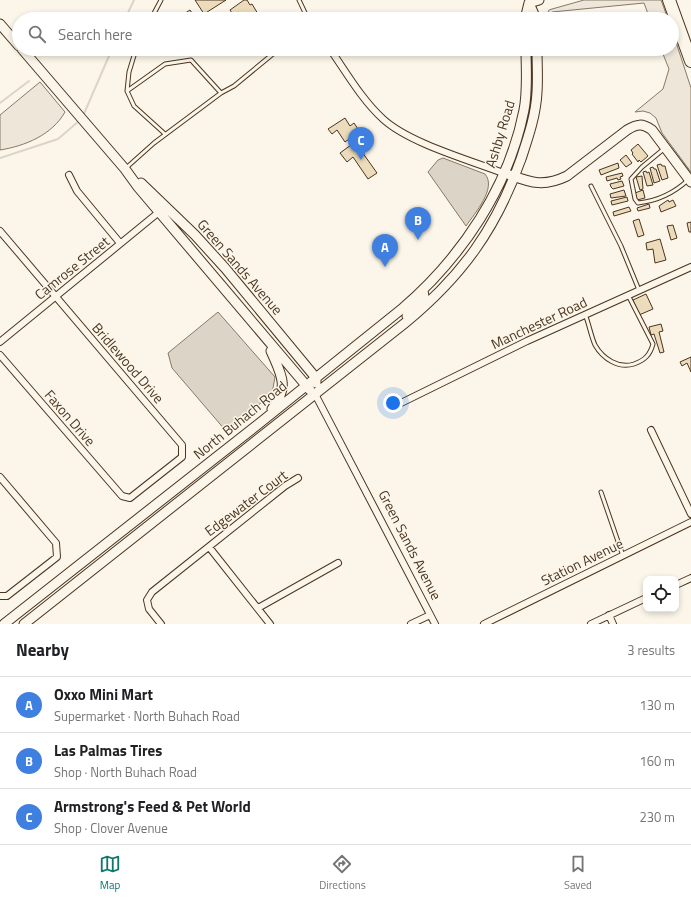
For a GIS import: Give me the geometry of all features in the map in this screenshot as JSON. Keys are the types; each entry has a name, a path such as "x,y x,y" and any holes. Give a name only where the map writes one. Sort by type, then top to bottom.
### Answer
{"highway":[{"path":"669,0 673,12"},
{"path":"679,28 691,61"}],"main road":[{"path":"529,1 540,0"},
{"path":"527,12 529,1"},
{"path":"529,1 533,12"},
{"path":"0,24 12,38"},
{"name":"Green Sands Avenue","path":"28,56 125,169 138,187 267,342 305,386 315,394"},
{"name":"Ashby Road","path":"478,222 491,201 503,173 512,150 522,116 526,91 526,56"},
{"name":"Ashby Road","path":"494,222 515,177 530,132 537,91 537,56"},
{"path":"526,91 537,91"},
{"path":"503,173 538,183 558,180 567,176 627,130 636,125 643,124 652,130 690,180"},
{"name":"Green Sands Avenue","path":"125,169 195,235 220,262 316,378"},
{"name":"North Buhach Road","path":"4,624 261,422 423,290 450,262 478,222"},
{"name":"North Buhach Road","path":"24,624 405,322 443,289 466,264 494,222"},
{"path":"405,322 408,312 424,297 423,290"},
{"path":"261,422 280,398 283,384 281,374 267,342"},
{"path":"315,394 316,378"}],"street":[{"path":"335,56 370,106 391,126 408,136 503,173"},
{"path":"69,175 77,190 120,243"},
{"name":"Camrose Street","path":"0,342 159,212"},
{"name":"Bridlewood Drive","path":"0,230 182,445 182,457 130,498 122,496"},
{"name":"Manchester Road","path":"399,404 585,314 691,266"},
{"name":"Faxon Drive","path":"0,355 122,496"},
{"name":"Green Sands Avenue","path":"315,394 435,624"},
{"path":"651,430 691,514"},
{"path":"0,477 56,543 57,556 7,596 0,596"},
{"name":"Edgewater Court","path":"161,624 148,609 147,600 160,585 285,486 298,478"},
{"name":"Station Avenue","path":"484,624 691,522"},
{"path":"209,547 270,624"},
{"path":"258,608 338,563"},
{"path":"679,584 691,578"},
{"path":"591,624 643,599"},
{"path":"411,624 430,614"},
{"path":"609,615 614,624"}],"lane":[{"path":"155,12 161,0"},
{"path":"299,0 305,12"},
{"path":"134,56 129,72 127,91 134,106 164,134"},
{"path":"125,169 164,134 221,93 234,86 271,56"},
{"path":"127,91 165,64 191,60 221,93"},
{"path":"666,147 642,167 631,179 635,199 638,203 647,202 666,196 690,180"},
{"path":"591,186 621,246 639,290"},
{"path":"585,314 595,345 608,359 617,365 632,364 644,360 650,354 653,344 628,295"},
{"path":"601,492 623,556"}],"shaded area":[{"path":"584,0 661,0 665,12 647,12 644,3 548,12 549,10"},
{"path":"679,51 691,88 691,172 662,133 656,118 650,113 643,111 635,112 663,89 669,69 664,56 679,56"},
{"path":"40,82 65,112 53,127 37,138 19,146 0,150 0,115"},
{"path":"443,158 485,174 488,180 487,193 479,208 466,226 428,172 438,160"},
{"path":"218,312 275,377 272,394 226,431 172,368 168,353"}],"building":[{"path":"195,0 226,0 207,12 203,12"},
{"path":"244,0 247,0 250,5 252,4 257,12 231,12 230,10"},
{"path":"345,118 350,126 354,123 358,129 355,132 356,134 345,142 337,130 332,134 328,129"},
{"path":"355,142 377,173 368,179 353,157 347,162 340,153"},
{"path":"638,144 648,156 641,162 639,160 638,162 631,150"},
{"path":"626,155 632,163 626,167 620,160"},
{"path":"618,163 619,168 601,175 599,170"},
{"path":"661,164 662,166 665,166 668,178 662,180 657,165"},
{"path":"653,167 656,169 660,181 654,183 650,168"},
{"path":"646,171 647,173 649,172 653,185 647,186 643,172"},
{"path":"622,173 623,176 620,177 621,179 618,180 617,178 607,181 606,177"},
{"path":"642,176 643,189 640,190 636,177"},
{"path":"622,181 624,186 613,189 611,187 610,184"},
{"path":"624,190 626,196 611,198 610,194"},
{"path":"643,190 645,198 637,200 635,193"},
{"path":"627,197 628,201 612,205 611,201"},
{"path":"668,200 669,202 673,200 676,206 661,212 659,206"},
{"path":"649,204 650,208 638,211 637,208"},
{"path":"629,207 631,211 614,216 613,212"},
{"path":"639,219 644,235 638,237 633,221"},
{"path":"691,222 691,232 689,232 687,223"},
{"path":"673,225 677,238 671,240 667,226"},
{"path":"660,239 666,260 655,263 653,249 647,250 646,243"},
{"path":"646,294 653,309 639,315 633,300"},
{"path":"661,324 663,331 659,332 664,352 660,353 654,334 651,335 649,327"},
{"path":"691,357 691,372 687,363 682,366 680,362"}],"waterway":[{"path":"128,12 134,0"},
{"path":"83,116 109,56"},
{"path":"0,103 29,81"},
{"path":"0,158 58,139 79,121"}],"place":[{"name":"Armstrong's Feed & Pet World","path":"361,160"},
{"name":"Las Palmas Tires","path":"418,240"},
{"name":"Oxxo Mini Mart","path":"385,267"}]}
